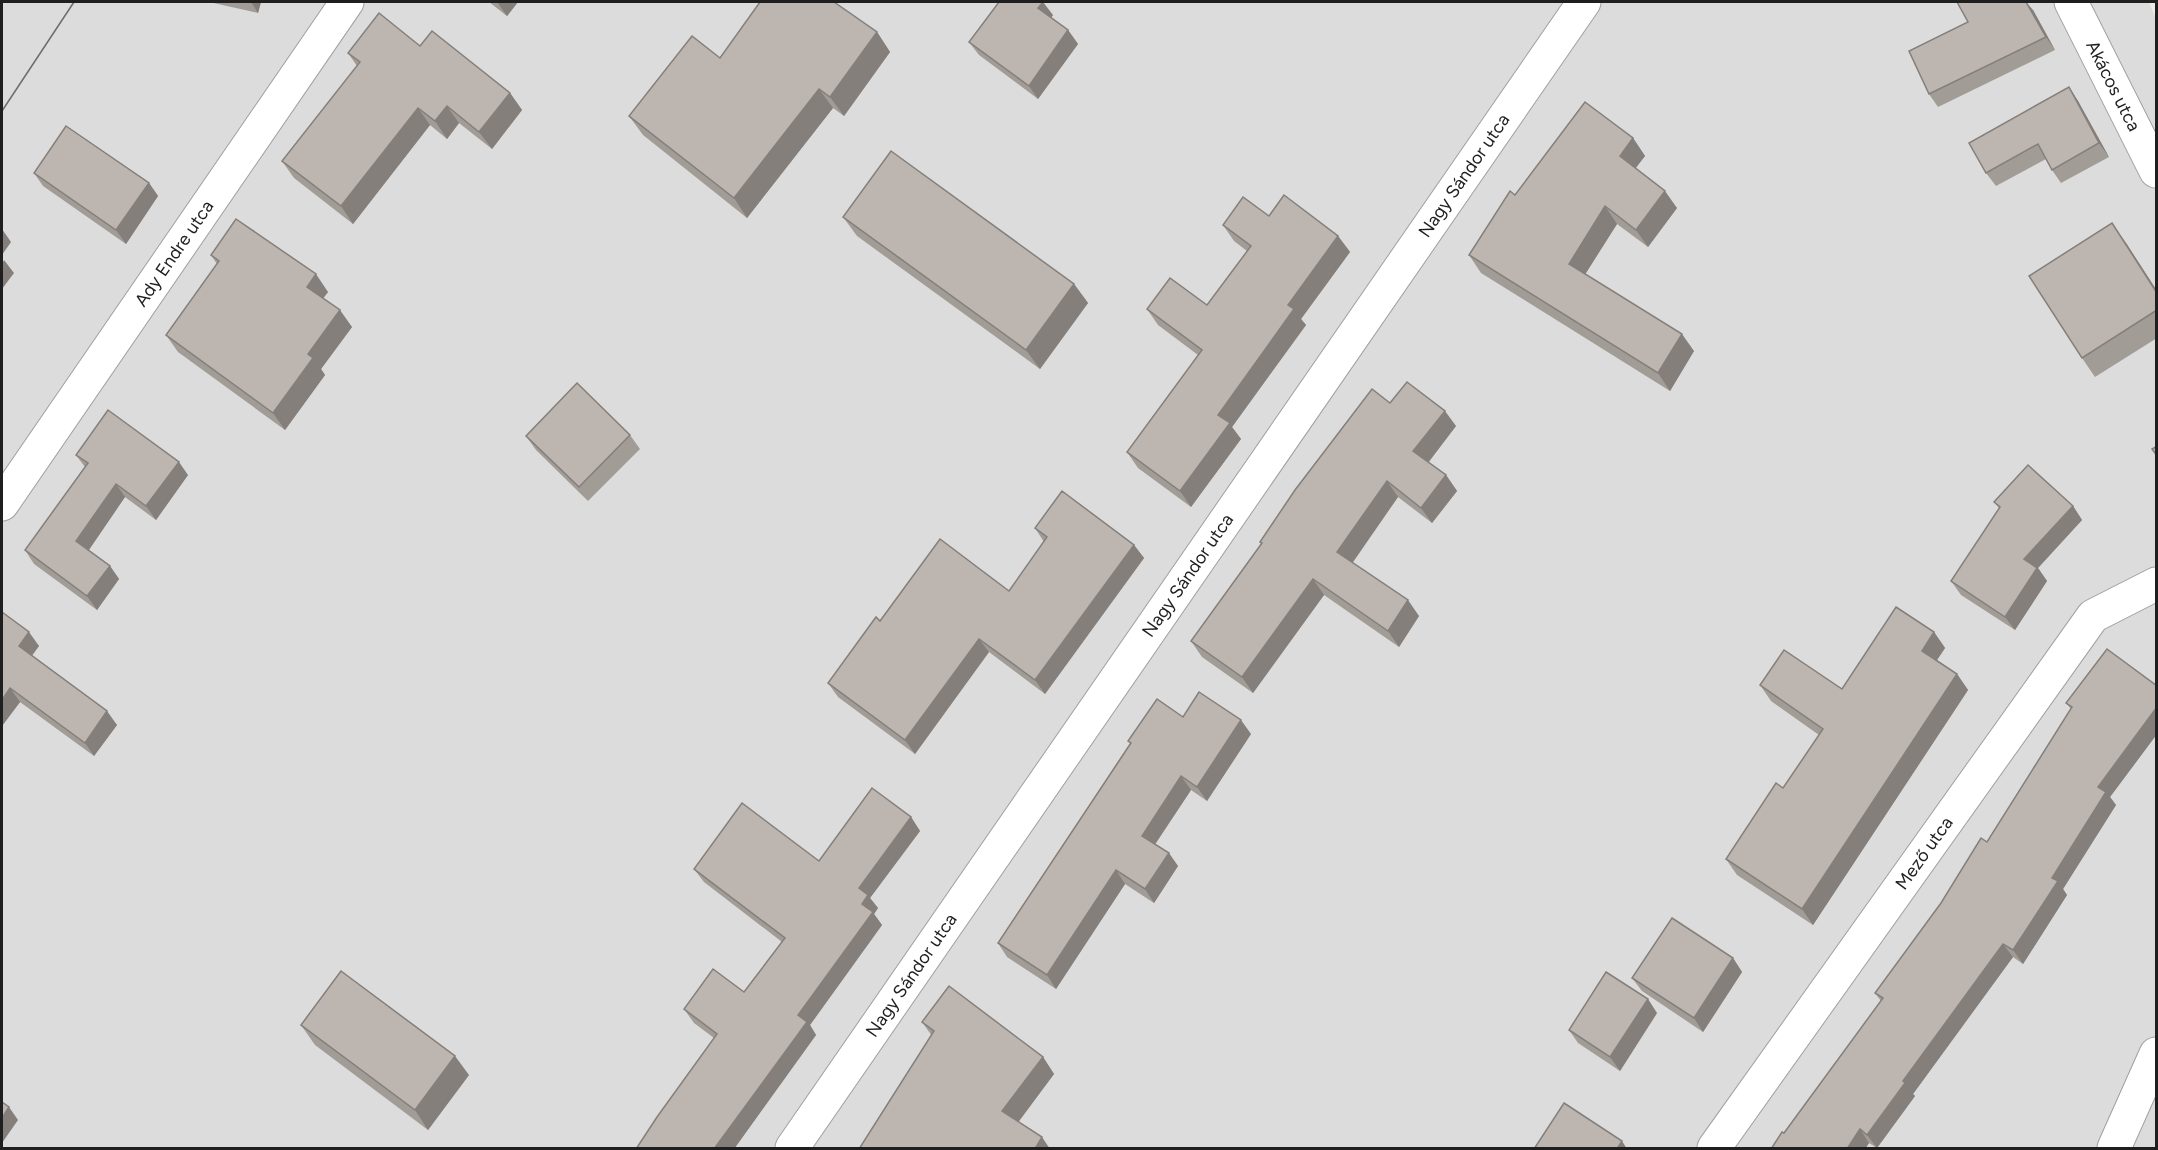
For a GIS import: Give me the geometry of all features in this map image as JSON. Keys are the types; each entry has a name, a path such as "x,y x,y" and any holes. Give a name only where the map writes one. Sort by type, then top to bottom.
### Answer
{"street":[{"name":"Ady Endre utca","path":"2,504 347,2"},
{"name":"Nagy Sándor utca","path":"792,1149 1584,2"},
{"name":"Akácos utca","path":"2071,2 2157,171"},
{"name":"Mező utca","path":"1714,1149 2093,616 2157,584"},
{"path":"2114,1149 2157,1054"}],"shaded area":[{"path":"2,2 2149,2 2156,19 2156,1148 2,1148"}],"building":[{"path":"760,2 834,2 877,32 830,97 819,89 734,198 629,116 692,36 720,58"},
{"path":"999,2 1043,2 1038,8 1068,30 1029,86 969,42"},
{"path":"1957,2 2026,2 2046,37 1929,94 1909,51 1968,22"},
{"path":"379,13 420,46 432,31 510,93 479,132 447,106 435,121 418,108 341,206 282,161 360,62 348,53"},
{"path":"2069,87 2099,143 2052,170 2038,144 1986,173 1969,143"},
{"path":"1585,102 1633,138 1620,156 1665,191 1636,230 1605,206 1569,264 1682,334 1658,373 1469,255 1510,191 1515,195"},
{"path":"66,126 149,183 116,230 34,173"},
{"path":"891,151 1074,284 1026,350 843,217"},
{"path":"1284,195 1338,236 1288,305 1294,309 1218,415 1230,423 1180,491 1127,452 1202,350 1147,309 1170,278 1207,305 1251,246 1223,225 1243,197 1269,216"},
{"path":"236,219 316,274 307,287 340,310 308,354 313,358 273,413 166,335 219,261 211,255"},
{"path":"2112,223 2157,293 2157,310 2082,358 2029,276"},
{"path":"1407,382 1445,411 1413,451 1446,475 1421,508 1387,481 1337,552 1408,600 1388,631 1313,579 1242,677 1191,641 1262,543 1260,542 1295,490 1372,389 1390,403"},
{"path":"577,383 630,435 579,487 526,436"},
{"path":"108,410 179,462 146,506 116,484 76,541 110,566 87,596 25,550 88,463 76,455"},
{"path":"2157,446 2157,456 2152,449"},
{"path":"2028,465 2073,506 2024,559 2037,568 2005,617 1951,581 2000,507 1994,502"},
{"path":"1062,491 1134,545 1035,680 979,639 905,740 828,683 876,617 880,621 940,539 1009,591 1047,537 1035,528"},
{"path":"1896,607 1934,632 1922,651 1957,674 1802,909 1726,859 1776,783 1783,788 1823,729 1760,685 1784,650 1842,689"},
{"path":"2,612 29,632 19,646 107,711 85,743 10,688 2,700"},
{"path":"2107,649 2157,686 2157,707 2098,787 2106,792 2052,878 2058,881 2013,950 2003,944 1903,1081 1905,1083 1867,1135 1860,1129 1847,1149 1771,1149 1883,998 1875,993 1941,903 1981,838 1987,842 2072,707 2066,703"},
{"path":"1199,692 1241,720 1197,787 1181,776 1142,836 1169,853 1145,889 1116,870 1047,975 998,943 1131,743 1128,741 1157,699 1183,717"},
{"path":"872,788 911,817 859,888 868,895 862,904 873,912 798,1015 807,1022 714,1149 636,1149 717,1034 684,1009 713,969 744,992 785,938 694,869 742,803 819,861"},
{"path":"1672,918 1733,958 1694,1018 1632,978"},
{"path":"341,971 455,1056 415,1110 301,1025"},
{"path":"1606,972 1648,999 1610,1057 1569,1030"},
{"path":"949,986 1043,1057 1002,1111 1042,1137 1035,1149 859,1149 934,1031 922,1022"},
{"path":"2,1102 9,1107 2,1118"},
{"path":"1564,1103 1622,1141 1617,1149 1534,1149"}],"tram line":[{"path":"2,111 74,2"}]}
